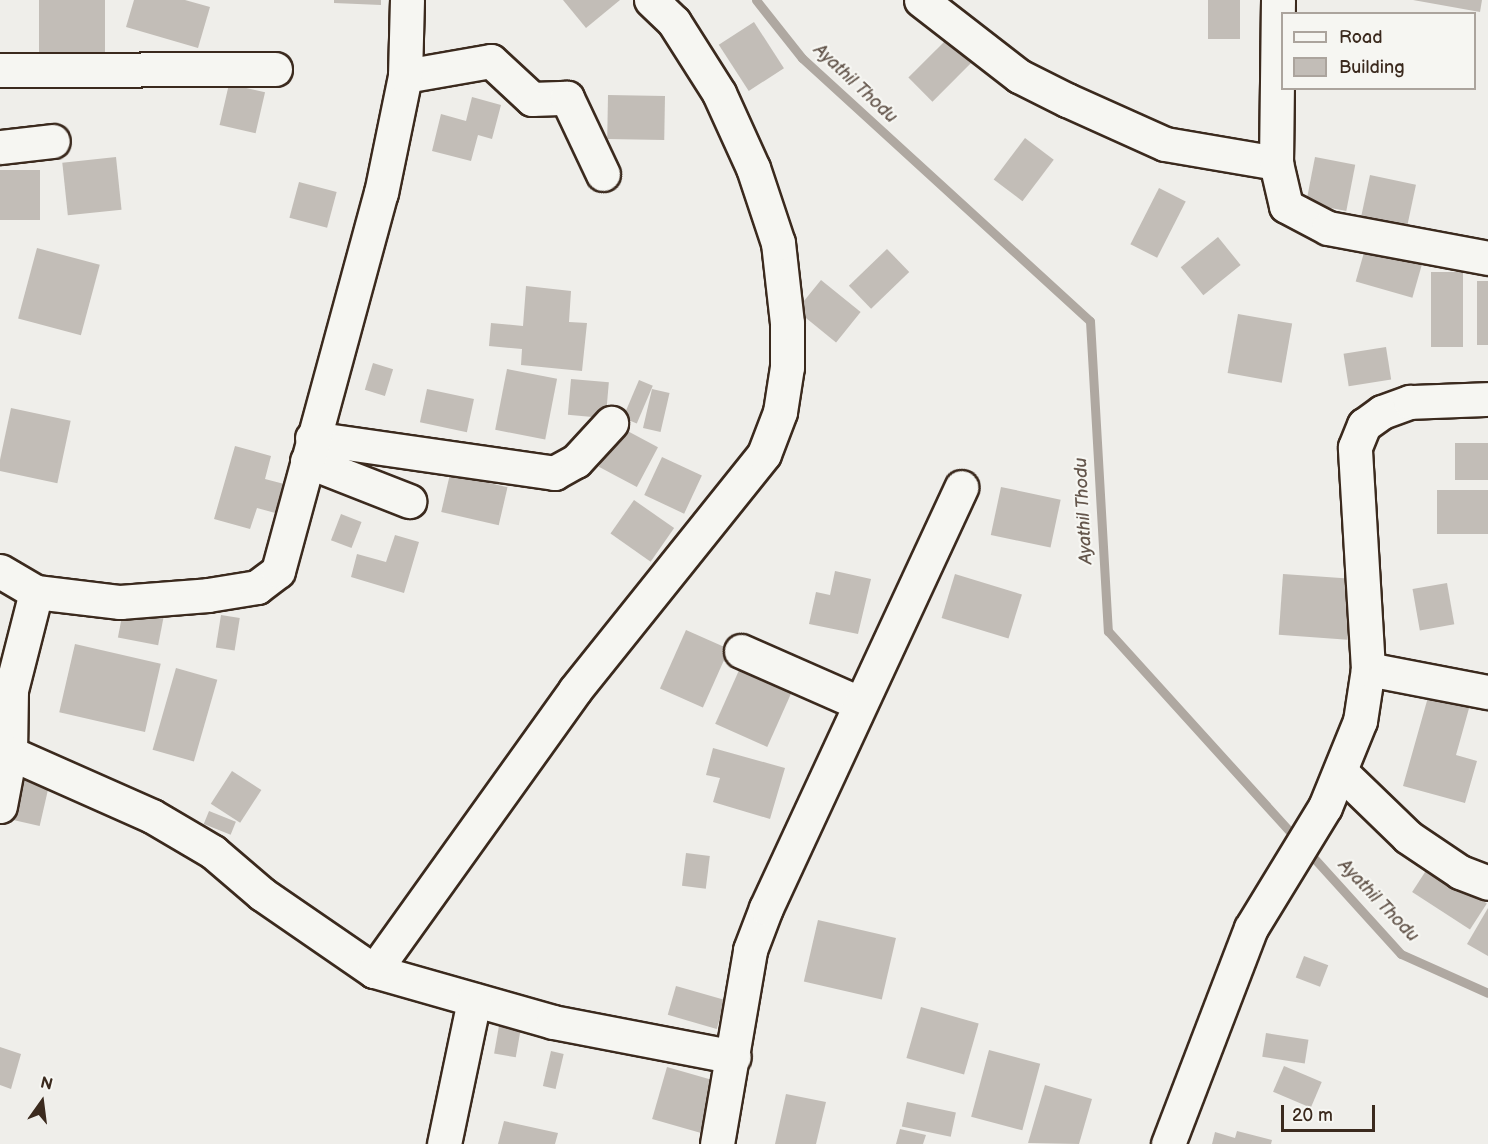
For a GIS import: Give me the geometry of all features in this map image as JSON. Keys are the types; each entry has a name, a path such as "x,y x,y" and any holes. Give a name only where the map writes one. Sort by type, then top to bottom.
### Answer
{"street":[{"path":"0,571 36,592 120,602 257,587 278,572 309,449 381,193 405,76 407,0"},
{"path":"374,971 575,690 764,454 780,412 787,368 787,323 778,243 753,168 718,93 674,22 651,0"},
{"path":"921,0 1019,76 1067,100 1165,144 1276,163"},
{"path":"1278,0 1276,163 1286,206 1328,228 1488,258"},
{"path":"405,76 491,62 532,99 567,98 603,174"},
{"path":"0,70 275,69"},
{"path":"0,147 53,141"},
{"path":"1168,1144 1251,928 1325,807 1360,721 1368,669 1355,447 1364,425 1382,412 1410,402 1488,399"},
{"path":"309,449 554,473 576,461 611,423"},
{"path":"309,449 409,501"},
{"path":"717,1144 734,1057 750,950 781,868 961,487"},
{"path":"0,806 10,753 11,690 36,592"},
{"path":"741,651 859,703"},
{"path":"1368,669 1488,692"},
{"path":"10,753 152,816 213,852 262,894 374,971 553,1022 734,1057"},
{"path":"1341,772 1408,837 1460,872 1488,883"},
{"path":"444,1144 474,1000"}],"building":[{"path":"39,0 105,0 105,59 39,59"},
{"path":"134,0 185,0 210,7 198,48 126,27"},
{"path":"334,0 381,0 381,5 334,3"},
{"path":"563,0 620,0 586,28"},
{"path":"1208,0 1240,0 1240,39 1208,39"},
{"path":"1413,0 1482,0 1480,12"},
{"path":"754,22 784,68 749,91 719,45"},
{"path":"948,38 972,62 932,102 908,78"},
{"path":"229,84 265,92 256,133 220,125"},
{"path":"608,95 665,96 664,140 607,139"},
{"path":"472,97 501,105 492,139 478,135 471,161 432,151 441,114 466,121"},
{"path":"1025,138 1054,160 1022,201 994,180"},
{"path":"116,157 122,210 68,215 62,163"},
{"path":"1315,157 1355,165 1346,211 1306,203"},
{"path":"0,170 40,170 40,220 0,220"},
{"path":"1370,175 1416,185 1406,233 1360,223"},
{"path":"299,182 337,192 327,228 289,218"},
{"path":"1159,188 1186,202 1157,258 1130,244"},
{"path":"1218,237 1241,265 1203,295 1181,267"},
{"path":"1367,242 1424,258 1412,298 1356,281"},
{"path":"37,248 100,265 81,335 18,319"},
{"path":"887,249 909,272 871,309 849,286"},
{"path":"1431,272 1463,272 1463,347 1431,347"},
{"path":"821,280 861,312 836,342 796,310"},
{"path":"1477,281 1488,281 1488,345 1477,345"},
{"path":"526,286 571,291 569,322 587,323 582,371 521,365 522,349 489,346 491,323 523,326"},
{"path":"1238,314 1292,324 1282,383 1228,373"},
{"path":"1386,347 1391,380 1349,386 1344,354"},
{"path":"373,363 393,369 385,396 365,390"},
{"path":"507,369 557,379 545,440 495,430"},
{"path":"571,379 609,382 606,418 568,415"},
{"path":"639,380 653,386 637,424 623,418"},
{"path":"427,389 474,399 467,432 420,422"},
{"path":"652,389 670,393 661,432 643,428"},
{"path":"11,408 71,421 57,483 0,471 0,460"},
{"path":"620,427 658,447 637,487 599,467"},
{"path":"1455,443 1488,443 1488,480 1455,480"},
{"path":"235,446 271,456 265,479 288,485 279,514 257,508 250,529 214,519"},
{"path":"662,457 702,476 684,514 644,495"},
{"path":"450,474 507,487 499,525 441,512"},
{"path":"1001,487 1061,500 1050,548 991,535"},
{"path":"1437,490 1488,490 1488,534 1437,534"},
{"path":"634,500 674,528 651,562 610,534"},
{"path":"341,514 362,522 352,548 331,540"},
{"path":"395,535 419,542 404,593 351,577 357,554 386,562"},
{"path":"835,571 871,579 858,634 809,624 816,592 830,595"},
{"path":"955,574 1022,594 1008,638 942,618"},
{"path":"1283,574 1352,579 1348,640 1279,635"},
{"path":"1447,583 1454,624 1420,630 1413,589"},
{"path":"124,606 164,614 158,645 118,637"},
{"path":"221,615 240,618 235,651 216,648"},
{"path":"686,630 729,649 703,708 660,688"},
{"path":"75,644 161,664 145,732 59,712"},
{"path":"176,668 217,680 194,762 153,750"},
{"path":"740,668 792,691 767,747 715,724"},
{"path":"1432,683 1473,694 1456,755 1477,761 1465,803 1403,786"},
{"path":"713,748 785,768 770,819 713,802 720,778 706,775"},
{"path":"232,771 261,790 240,823 211,804"},
{"path":"23,778 49,784 40,826 13,820"},
{"path":"209,811 236,822 231,835 204,824"},
{"path":"686,853 710,856 706,889 682,886"},
{"path":"1429,866 1487,904 1470,930 1412,892"},
{"path":"1488,908 1488,956 1467,944"},
{"path":"818,920 896,938 882,999 804,981"},
{"path":"1304,956 1328,965 1320,987 1296,977"},
{"path":"676,986 725,1000 717,1029 668,1015"},
{"path":"921,1007 979,1024 964,1074 906,1058"},
{"path":"500,1020 522,1024 516,1057 494,1053"},
{"path":"1266,1033 1308,1040 1305,1063 1262,1057"},
{"path":"0,1047 21,1054 11,1089 0,1085"},
{"path":"989,1050 1040,1064 1022,1130 971,1117"},
{"path":"551,1051 564,1054 556,1089 543,1086"},
{"path":"1284,1066 1322,1082 1311,1108 1273,1092"},
{"path":"667,1067 715,1081 700,1133 652,1119"},
{"path":"1045,1085 1092,1099 1079,1144 1028,1143"},
{"path":"786,1094 826,1102 816,1144 775,1144"},
{"path":"907,1102 956,1112 951,1137 902,1126"},
{"path":"504,1121 558,1133 555,1144 498,1144"},
{"path":"900,1129 926,1135 923,1144 896,1144"},
{"path":"1237,1131 1272,1140 1271,1144 1212,1144 1215,1132 1235,1138"}],"waterway":[{"name":"Ayathil Thodu","path":"756,0 802,58 1090,321 1108,631 1401,954 1488,993"}]}
